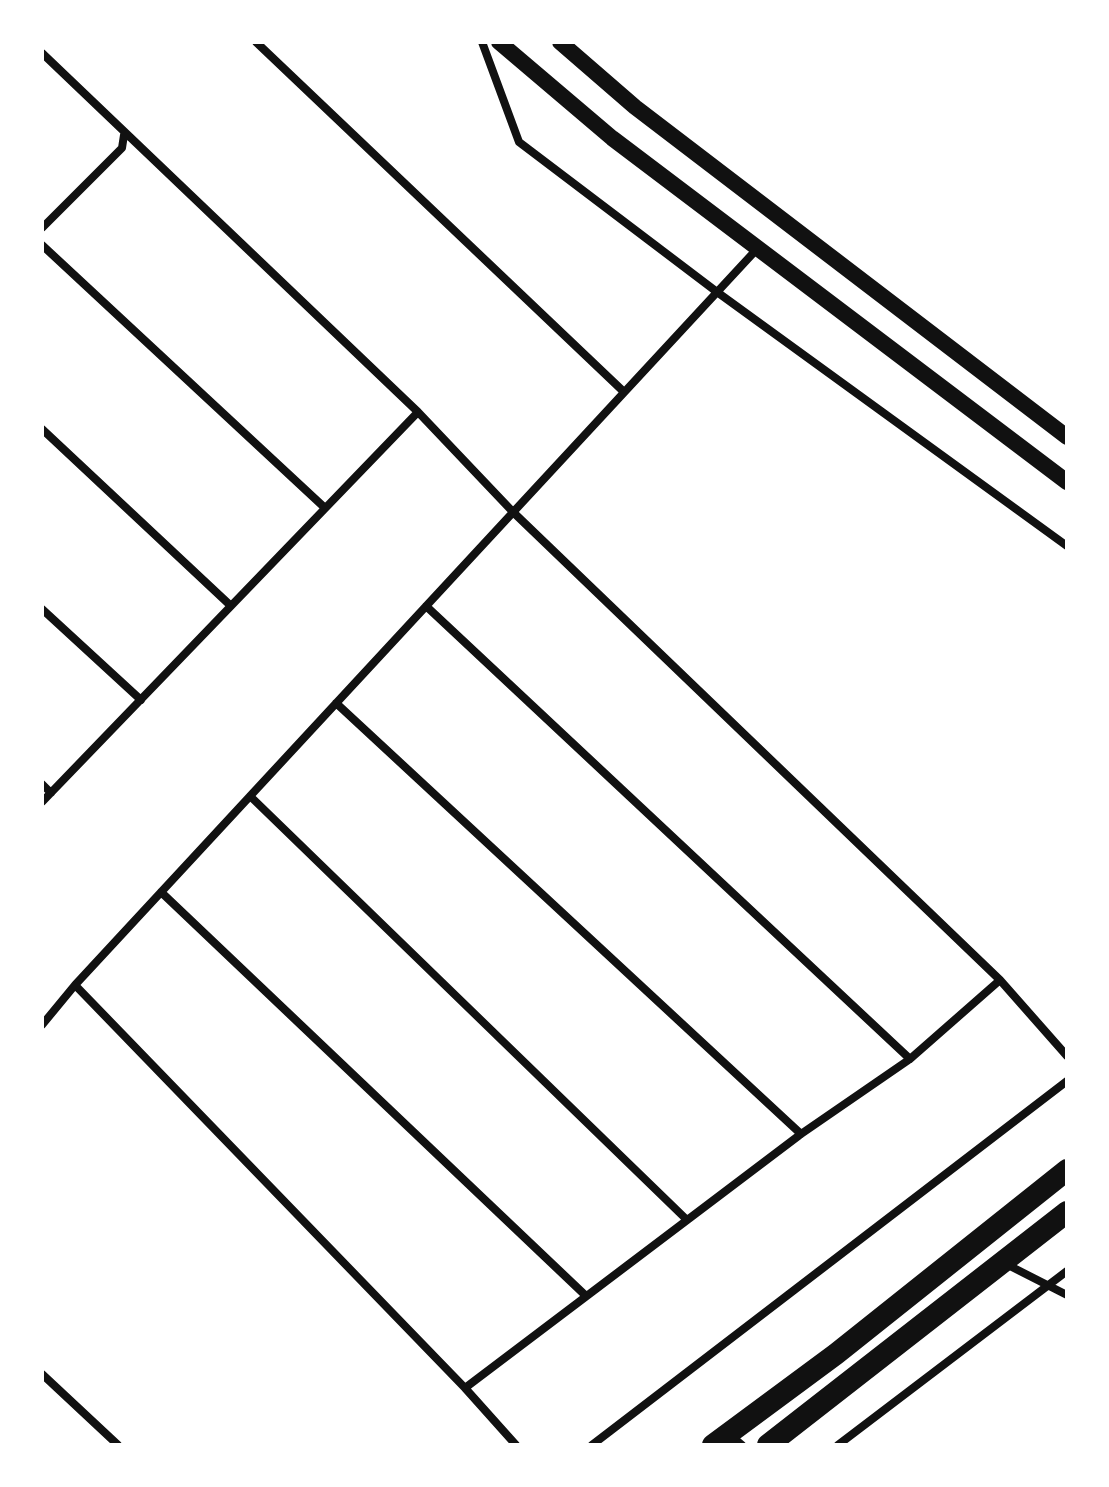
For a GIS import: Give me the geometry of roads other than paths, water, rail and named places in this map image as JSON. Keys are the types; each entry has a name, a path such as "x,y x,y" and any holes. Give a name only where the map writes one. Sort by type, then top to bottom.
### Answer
{"highway":[{"path":"728,1441 1067,1170"},
{"path":"768,1445 1067,1212"}],"main road":[{"path":"499,42 612,138 1067,482"},
{"path":"560,42 635,107 1067,437"}],"street":[{"path":"256,42 624,392"},
{"path":"482,42 519,142 717,292 1067,546"},
{"path":"42,53 418,412 513,512 1000,980 1067,1056"},
{"path":"42,228 122,148 123,133"},
{"path":"42,245 325,508"},
{"path":"42,1025 75,985 757,248"},
{"path":"42,802 418,412"},
{"path":"42,429 231,606"},
{"path":"426,606 910,1059"},
{"path":"42,609 141,700"},
{"path":"336,703 801,1134"},
{"path":"42,784 51,793"},
{"path":"250,796 686,1219"},
{"path":"161,892 585,1295"},
{"path":"465,1388 686,1219 910,1059 1000,980"},
{"path":"75,985 465,1388 516,1445"},
{"path":"592,1445 1067,1081"},
{"path":"1003,1263 1067,1295"},
{"path":"838,1445 1067,1271"},
{"path":"42,1374 118,1445"}]}
